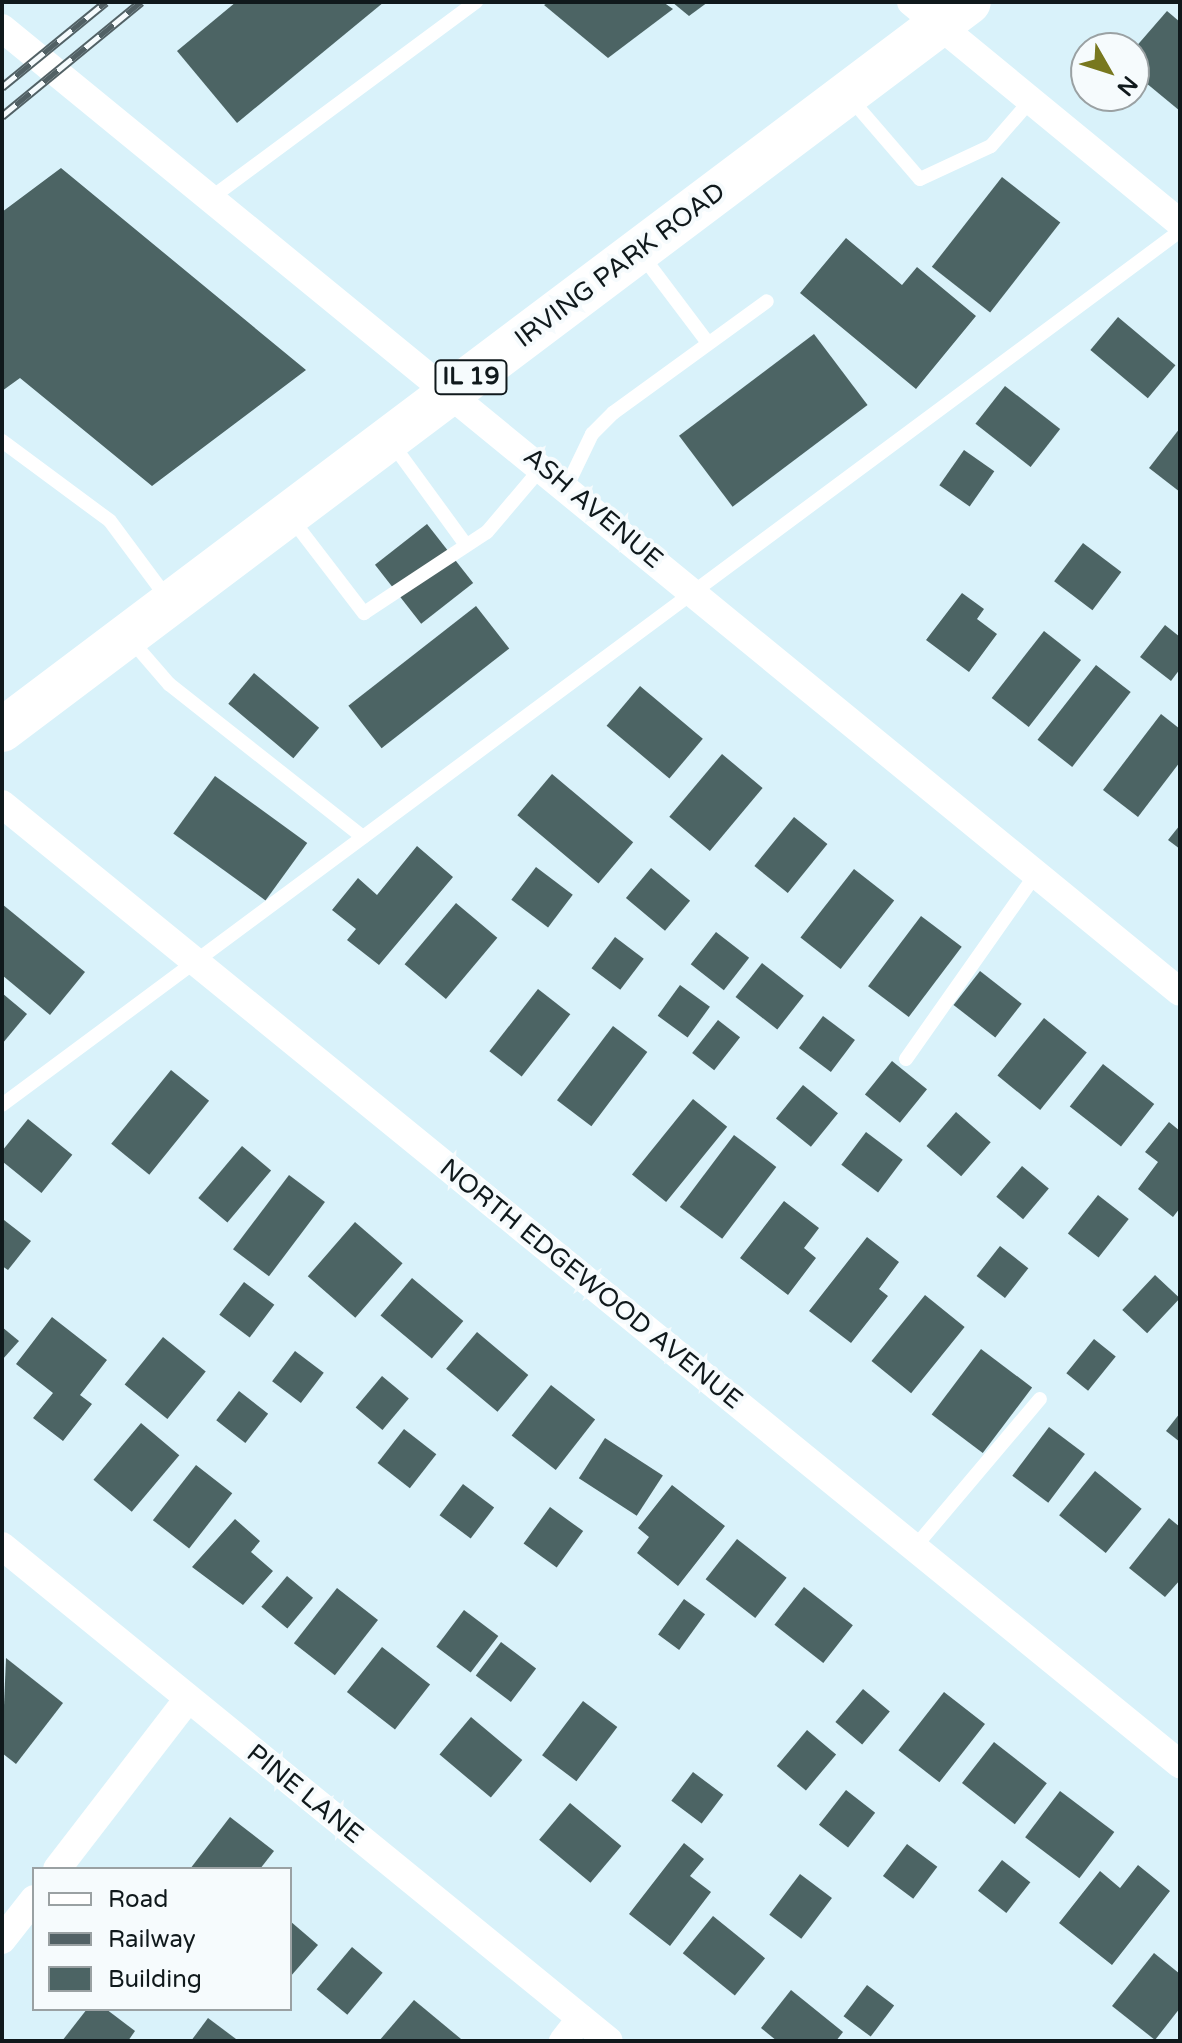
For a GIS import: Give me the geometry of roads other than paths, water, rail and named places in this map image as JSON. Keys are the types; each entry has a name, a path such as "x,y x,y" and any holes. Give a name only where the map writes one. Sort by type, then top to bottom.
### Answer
{"main road":[{"name":"IRVING PARK ROAD","path":"2,730 847,94 940,10"}],"street":[{"path":"940,10 1031,100 1180,223"},
{"name":"ASH AVENUE","path":"2,28 453,390 694,593 1180,992"},
{"name":"NORTH EDGEWOOD AVENUE","path":"2,804 1180,1764"},
{"name":"PINE LANE","path":"2,1546 609,2041"},
{"path":"59,1867 188,1699"},
{"path":"2,1940 32,1902"},
{"path":"563,2041 581,2018"}],"lane":[{"path":"211,198 476,2"},
{"path":"847,94 920,179 991,146 1031,100"},
{"path":"2,1105 1180,231"},
{"path":"639,250 708,343"},
{"path":"567,486 592,434 767,301"},
{"path":"388,439 466,545"},
{"path":"2,441 110,521 171,603"},
{"path":"289,514 364,613 466,545 543,466"},
{"path":"127,636 169,684 363,837"},
{"path":"906,1059 1036,874"},
{"path":"914,1548 1040,1399"}],"railway":[{"path":"2,87 106,2"},
{"path":"2,116 141,2"}]}
